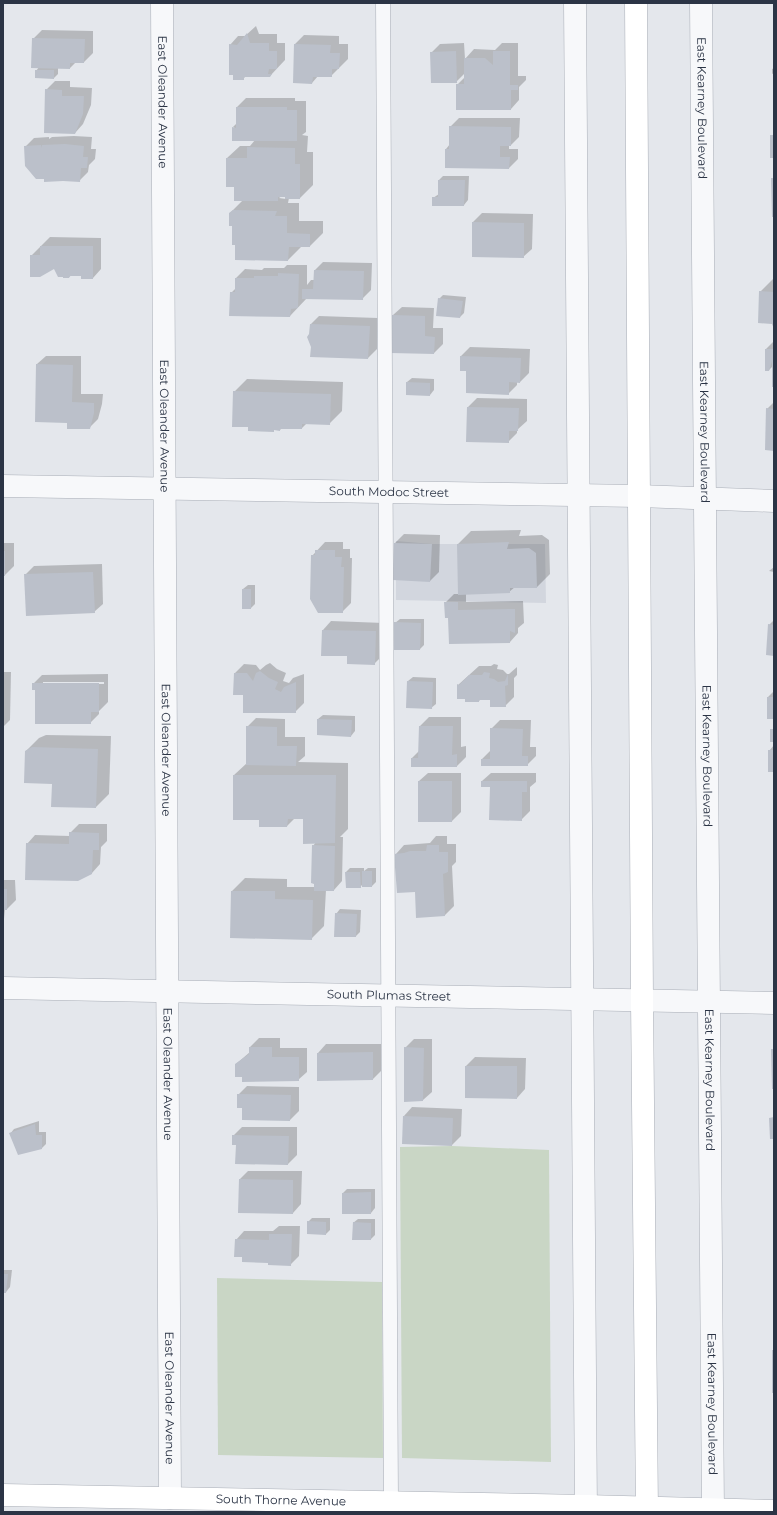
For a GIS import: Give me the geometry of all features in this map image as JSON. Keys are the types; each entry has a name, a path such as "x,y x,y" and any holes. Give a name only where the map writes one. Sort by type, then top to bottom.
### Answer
{"main road":[{"path":"636,3 642,1000 647,1510"},
{"name":"South Thorne Avenue","path":"3,1495 391,1502 586,1509 774,1511"}],"street":[{"name":"East Oleander Avenue","path":"162,3 170,1498"},
{"path":"575,3 586,1509"},
{"name":"East Kearney Boulevard","path":"701,3 713,1511"},
{"name":"South Modoc Street","path":"3,486 639,496 774,501"},
{"name":"South Plumas Street","path":"3,988 582,998 774,1003"}],"lane":[{"path":"382,3 391,1502"}],"shaded area":[{"path":"396,541 432,544 545,544 546,603 396,600"}],"green space":[{"path":"452,1146 549,1150 551,1462 402,1458 400,1147"},
{"path":"217,1278 382,1282 383,1458 218,1455"}],"building":[{"path":"247,33 250,43 269,43 269,51 277,51 277,69 269,69 268,74 272,74 270,77 244,77 244,80 233,80 233,75 229,75 229,44 237,45"},
{"path":"32,38 85,39 84,63 70,63 70,69 31,68"},
{"path":"294,44 331,45 330,53 340,53 339,69 332,69 332,77 313,77 312,84 293,83"},
{"path":"456,51 457,83 431,83 430,52"},
{"path":"493,51 510,51 510,85 518,85 518,90 511,90 511,110 456,110 456,84 464,84 464,58 485,58 493,65"},
{"path":"35,70 54,70 54,79 35,78"},
{"path":"45,89 62,90 62,96 84,96 83,114 75,134 44,133"},
{"path":"236,107 287,107 287,110 297,110 297,141 232,141 232,127 236,128"},
{"path":"449,126 511,127 511,146 500,146 500,157 510,157 509,169 445,168 445,149 449,149"},
{"path":"770,135 774,135 774,158 770,158"},
{"path":"65,144 84,146 83,157 88,157 87,168 81,168 80,182 44,182 44,179 36,179 25,166 24,146 41,145 42,148 42,145"},
{"path":"247,147 295,148 295,164 300,164 300,199 285,199 285,197 278,197 278,201 234,201 234,187 226,187 226,158 247,158"},
{"path":"771,178 774,178 774,217 772,217"},
{"path":"438,180 465,180 464,206 432,206 432,197 438,197"},
{"path":"233,210 277,211 275,216 287,216 287,233 310,234 310,247 289,247 288,261 235,260 235,245 232,245 232,226 229,226 229,213"},
{"path":"472,222 524,223 524,258 472,257"},
{"path":"40,246 93,246 93,279 81,279 81,276 70,276 69,278 58,277 54,269 40,277 30,277 30,255 40,255"},
{"path":"314,270 364,271 363,300 302,299 302,289 313,289"},
{"path":"278,273 299,274 298,308 291,309 290,317 229,316 230,292 235,292 235,278 278,276"},
{"path":"759,291 774,292 774,329 772,324 758,323"},
{"path":"438,298 463,301 460,318 436,316"},
{"path":"392,315 425,316 425,336 435,337 434,354 391,353"},
{"path":"310,324 370,326 368,359 310,357 311,347 307,337 309,334"},
{"path":"765,349 774,349 774,387 772,387 772,361 769,371 765,371"},
{"path":"460,356 521,358 520,383 509,382 509,395 466,393 466,371 460,371"},
{"path":"36,364 73,365 72,402 94,403 94,413 90,429 67,429 67,423 35,422"},
{"path":"406,382 430,383 430,396 406,395"},
{"path":"233,391 331,394 330,425 302,424 302,429 280,429 280,431 274,430 274,432 248,431 248,427 232,427"},
{"path":"467,407 519,408 518,431 509,431 509,443 466,442"},
{"path":"766,408 774,409 774,451 765,450"},
{"path":"509,542 507,549 529,548 536,553 537,588 510,588 510,593 458,595 457,544"},
{"path":"394,543 432,544 430,582 393,580"},
{"path":"315,550 335,550 335,557 342,557 341,567 344,567 343,613 318,613 310,599 311,555 315,555"},
{"path":"3,551 5,551 5,576 3,576"},
{"path":"93,572 95,613 26,616 24,574"},
{"path":"242,589 251,589 251,609 242,609"},
{"path":"444,602 458,602 458,610 515,609 515,633 510,631 510,643 449,644 448,618 445,618"},
{"path":"394,622 421,623 420,650 394,650"},
{"path":"768,624 774,625 774,656 766,655"},
{"path":"322,630 376,631 375,665 347,664 347,656 321,656"},
{"path":"260,671 269,678 278,682 275,689 281,692 284,687 296,682 296,713 243,713 243,695 233,695 234,673 247,673 253,681 256,673"},
{"path":"484,672 490,673 489,678 498,682 505,681 508,674 508,685 505,686 506,707 490,707 490,700 465,702 465,699 457,699 457,684 459,685 469,675 482,675"},
{"path":"407,681 433,682 432,709 406,708"},
{"path":"32,683 99,683 99,712 91,712 91,724 35,724 35,690 32,690"},
{"path":"767,697 774,697 774,719 767,719"},
{"path":"317,719 352,720 351,737 317,735"},
{"path":"246,726 277,727 277,746 297,746 296,766 246,765"},
{"path":"419,726 453,726 452,755 457,754 457,767 411,767 411,758 418,758"},
{"path":"490,728 523,729 522,756 528,756 528,766 481,766 481,759 490,759"},
{"path":"770,729 774,729 774,742 770,742"},
{"path":"32,747 98,749 96,808 51,807 52,784 24,783 25,751"},
{"path":"768,750 774,750 774,772 768,772"},
{"path":"233,775 336,775 335,843 303,844 303,819 288,819 287,827 259,827 259,820 233,820"},
{"path":"418,781 452,781 452,822 418,822"},
{"path":"481,781 527,781 527,792 522,792 522,821 489,820 490,787 481,787"},
{"path":"69,832 99,833 99,850 93,850 92,874 78,881 25,880 26,843 69,844"},
{"path":"312,845 335,846 334,891 314,891 314,884 311,883"},
{"path":"427,845 439,845 439,852 448,852 448,872 443,874 445,916 416,918 415,892 397,893 394,854 410,851 426,851"},
{"path":"362,871 372,871 372,887 362,887"},
{"path":"345,872 360,872 361,888 346,888"},
{"path":"3,889 7,889 7,910 3,910"},
{"path":"231,891 275,891 275,899 313,900 312,940 230,938"},
{"path":"335,913 357,914 356,937 334,937"},
{"path":"249,1047 272,1047 272,1057 299,1057 299,1081 242,1082 242,1077 235,1077 235,1064 249,1054"},
{"path":"404,1047 424,1048 423,1101 404,1102"},
{"path":"771,1049 774,1049 774,1089 772,1089"},
{"path":"373,1052 373,1080 317,1081 317,1053"},
{"path":"465,1066 517,1066 517,1099 465,1098"},
{"path":"237,1094 291,1095 290,1121 242,1120 242,1108 237,1108"},
{"path":"403,1116 453,1118 452,1146 402,1144"},
{"path":"774,1117 774,1139 770,1139 769,1118"},
{"path":"35,1124 36,1135 42,1135 42,1149 18,1155 9,1133"},
{"path":"232,1135 289,1136 288,1165 235,1164 236,1145 232,1145"},
{"path":"239,1179 293,1180 293,1214 238,1213"},
{"path":"371,1192 371,1214 342,1214 342,1193"},
{"path":"307,1221 326,1222 326,1235 307,1234"},
{"path":"353,1222 371,1223 371,1240 352,1240"},
{"path":"269,1234 292,1234 291,1266 242,1262 242,1257 234,1257 235,1239 269,1240"},
{"path":"3,1274 8,1274 6,1293 3,1293"},
{"path":"772,1350 774,1350 774,1393 772,1393"}]}
